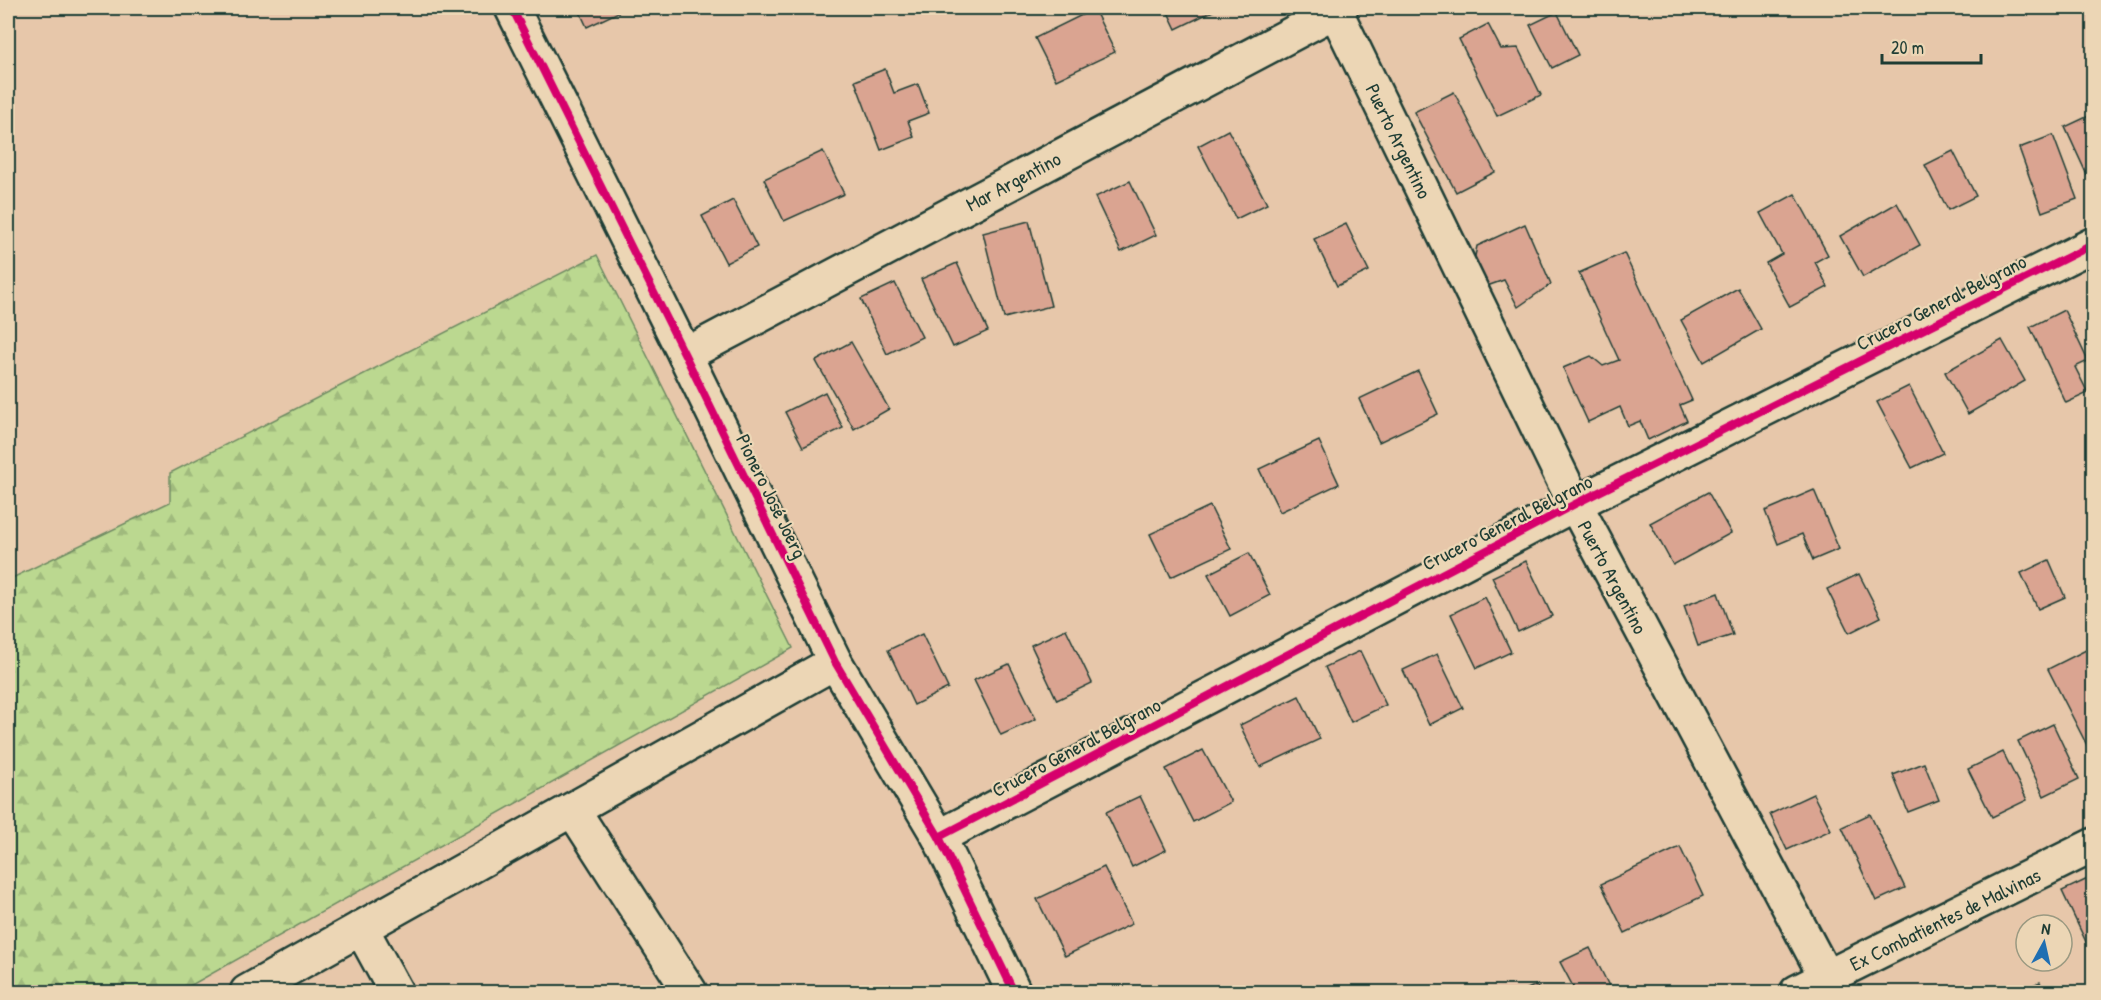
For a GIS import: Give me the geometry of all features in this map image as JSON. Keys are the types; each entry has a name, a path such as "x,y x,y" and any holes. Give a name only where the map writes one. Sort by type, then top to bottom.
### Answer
{"street":[{"name":"Pionero José Joerg","path":"512,8 685,354 835,662 939,837 1014,993"},
{"name":"Mar Argentino","path":"685,354 1337,8"},
{"name":"Puerto Argentino","path":"1337,8 1575,504 1826,977"},
{"name":"Crucero General Belgrano","path":"939,837 1575,504 2094,244"},
{"path":"247,993 835,662"},
{"path":"573,810 690,993"},
{"name":"Ex Combatientes de Malvinas","path":"1797,993 2094,845"},
{"path":"361,928 396,993"}],"green space":[{"path":"597,255 793,648 179,992 8,992 8,580 170,502 170,473"}],"building":[{"path":"578,8 622,8 623,10 587,27"},
{"path":"1166,8 1219,8 1176,29"},
{"path":"1094,9 1115,52 1056,80 1035,38"},
{"path":"1557,12 1578,55 1552,68 1530,25"},
{"path":"1488,24 1501,49 1518,48 1541,95 1497,116 1459,39"},
{"path":"885,69 894,93 918,84 929,113 908,121 914,137 881,150 855,81"},
{"path":"1454,92 1495,172 1456,192 1414,112"},
{"path":"2093,114 2094,172 2087,175 2065,127"},
{"path":"1228,130 1267,204 1236,219 1198,146"},
{"path":"2053,135 2077,199 2042,212 2019,148"},
{"path":"823,151 844,194 784,221 764,179"},
{"path":"1953,151 1976,196 1948,210 1925,165"},
{"path":"1130,181 1156,235 1121,252 1095,197"},
{"path":"1795,194 1828,255 1815,262 1828,287 1790,307 1766,263 1782,254 1760,213"},
{"path":"733,200 757,247 726,263 702,216"},
{"path":"1897,203 1920,245 1863,277 1840,236"},
{"path":"1029,221 1051,306 1004,318 983,233"},
{"path":"1346,224 1369,271 1337,286 1314,239"},
{"path":"1525,224 1551,284 1518,307 1504,280 1487,286 1474,261 1477,246"},
{"path":"1624,253 1692,400 1680,405 1687,421 1648,440 1640,421 1628,426 1620,407 1588,422 1563,368 1591,356 1603,366 1619,360 1579,273"},
{"path":"957,263 988,331 953,347 921,279"},
{"path":"895,283 922,337 887,354 861,299"},
{"path":"1738,288 1761,329 1704,362 1681,320"},
{"path":"2064,310 2088,361 2075,367 2088,393 2066,403 2030,327"},
{"path":"2002,340 2025,381 1968,414 1945,372"},
{"path":"851,342 889,409 854,429 816,361"},
{"path":"1418,371 1438,414 1379,442 1359,399"},
{"path":"1909,386 1943,453 1912,468 1877,402"},
{"path":"825,392 843,428 803,447 785,412"},
{"path":"1319,441 1339,484 1280,512 1259,469"},
{"path":"1814,490 1839,549 1813,560 1802,534 1778,544 1765,511"},
{"path":"1708,492 1731,533 1673,565 1650,523"},
{"path":"1210,506 1231,549 1171,577 1150,534"},
{"path":"1249,553 1270,595 1230,616 1208,574"},
{"path":"2049,560 2065,597 2038,609 2021,573"},
{"path":"1526,561 1552,616 1518,632 1492,577"},
{"path":"1859,574 1881,617 1849,633 1827,589"},
{"path":"1718,593 1733,635 1698,646 1684,606"},
{"path":"1485,597 1511,652 1477,668 1451,614"},
{"path":"1066,629 1092,683 1057,700 1031,645"},
{"path":"922,634 948,688 914,705 888,650"},
{"path":"2090,648 2094,655 2094,759 2048,669"},
{"path":"1360,651 1386,705 1351,722 1325,667"},
{"path":"1437,654 1463,708 1429,725 1403,670"},
{"path":"1009,664 1036,719 1001,735 974,680"},
{"path":"1299,696 1320,739 1260,767 1240,725"},
{"path":"2053,724 2079,779 2044,796 2018,741"},
{"path":"1203,750 1231,802 1193,822 1166,769"},
{"path":"2003,752 2027,800 1992,817 1968,769"},
{"path":"1924,763 1939,800 1908,812 1893,775"},
{"path":"1813,794 1831,830 1787,850 1770,814"},
{"path":"1140,796 1166,850 1132,867 1106,812"},
{"path":"1870,814 1905,888 1876,901 1842,827"},
{"path":"1680,847 1703,896 1625,933 1601,884"},
{"path":"1104,867 1132,924 1065,956 1037,899"},
{"path":"2094,876 2094,943 2088,946 2062,891"},
{"path":"1590,948 1611,990 1576,992 1560,962"},
{"path":"2040,982 2045,992 2018,992"},
{"path":"1536,985 1540,992 1521,992"}],"cycle path":[{"path":"512,8 835,662 939,837 1014,992"},
{"path":"939,837 1575,504 2094,244"}]}
